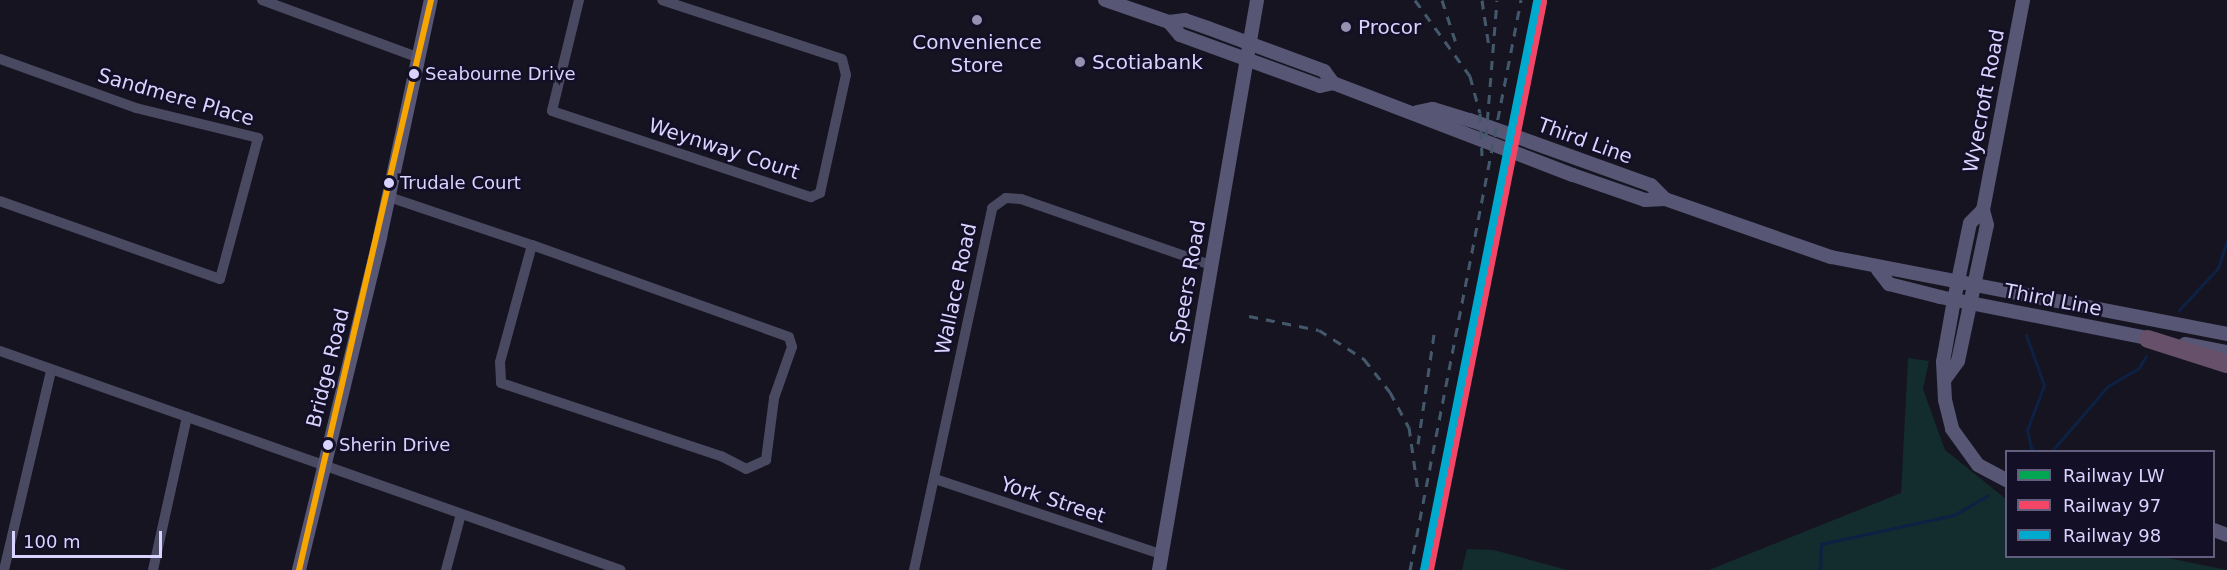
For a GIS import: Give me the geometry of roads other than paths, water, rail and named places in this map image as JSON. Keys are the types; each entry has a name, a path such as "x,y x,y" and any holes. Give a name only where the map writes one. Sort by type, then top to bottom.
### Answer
{"highway":[{"path":"2148,339 2227,364"}],"main road":[{"name":"Bridge Road","path":"299,570 389,197 417,57 431,0"},
{"name":"Third Line","path":"1105,0 1169,22 1185,20 1248,42 1324,71 1333,83"},
{"name":"Speers Road","path":"1158,570 1257,0"},
{"name":"Wyecroft Road","path":"1946,380 1959,362 1987,225 1983,210 2023,0"},
{"name":"Third Line","path":"1169,22 1180,35 1245,60 1320,86 1333,83 1418,112 1429,123 1573,175 1645,200 1665,199 1878,270 1894,266 2227,334"},
{"name":"Wyecroft Road","path":"1983,210 1970,223 1943,362 1952,429 1978,465 2005,479"},
{"name":"Third Line","path":"1878,270 1889,284 1954,300 2148,339 2227,352"}],"street":[{"path":"262,0 281,3 417,57"},
{"name":"Weynway Court","path":"579,0 552,111 811,197 820,193 846,75 842,59 662,0"},
{"name":"Sandmere Place","path":"0,59 136,108 258,138 220,279 0,201"},
{"path":"389,197 532,245 789,337 792,347 774,398 766,460 746,470 721,456 501,383 500,362 532,245"},
{"name":"Wallace Road","path":"914,570 992,208 1006,198 1021,199 1211,265"},
{"path":"0,351 460,514 597,566 621,570"},
{"path":"4,570 51,370"},
{"path":"153,570 187,417"},
{"name":"York Street","path":"935,479 1161,554"},
{"path":"446,570 460,514"}],"waterway":[{"path":"2179,310 2218,268 2227,241"},
{"path":"2026,335 2044,385 2027,430 2032,450"},
{"path":"2053,450 2108,386 2138,369 2146,356"},
{"path":"1820,570 1821,544 1954,515 1988,495"}],"railway":[{"path":"1415,0 1470,76 1480,113 1482,156"},
{"path":"1442,0 1456,43"},
{"path":"1482,0 1489,47"},
{"path":"1486,137 1497,0"},
{"path":"1410,570 1521,0"},
{"path":"1249,316 1319,330 1364,359 1390,392 1409,427 1418,491"},
{"path":"1418,444 1434,334"}],"rail line":[{"name":"LW","path":"1428,570 1543,0"},
{"name":"98","path":"1424,570 1537,2"},
{"name":"97","path":"1430,570 1543,2"}],"place":[{"name":"Convenience Store","path":"977,20"},
{"name":"Procor","path":"1346,27"},
{"name":"Scotiabank","path":"1080,62"},
{"name":"Seabourne Drive","path":"414,74"},
{"name":"Trudale Court","path":"389,183"},
{"name":"Sherin Drive","path":"328,445"}]}
